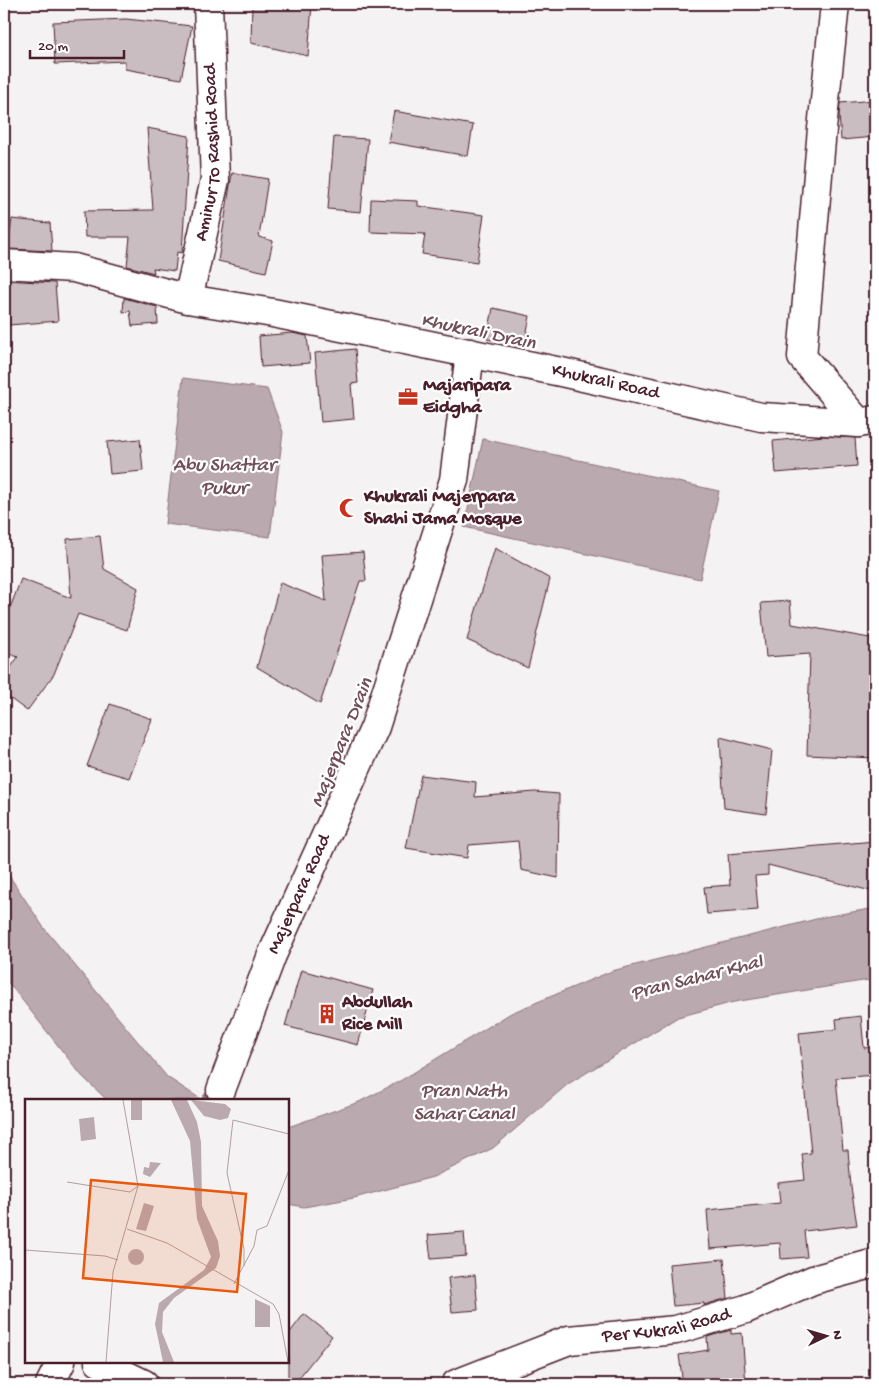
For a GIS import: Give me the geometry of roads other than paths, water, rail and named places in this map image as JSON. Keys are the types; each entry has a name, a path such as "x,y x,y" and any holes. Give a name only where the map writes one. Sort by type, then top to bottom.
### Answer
{"street":[{"name":"Aminur To Rashid Road","path":"190,293 215,180 208,4"},
{"path":"835,4 802,357 867,421"},
{"name":"Khukrali Road","path":"4,264 74,268 273,313 562,372 761,417 867,421"},
{"name":"Majerpara Road","path":"218,1095 272,955 375,727 454,480 470,353"},
{"name":"Per Kukrali Road","path":"456,1384 569,1340 676,1330 746,1310 813,1280 875,1263"},
{"path":"50,1384 60,1363"},
{"path":"101,1363 144,1384"}],"water":[{"name":"Abu Shattar Pukur","path":"183,378 267,389 283,432 270,537 165,524"},
{"path":"483,439 719,491 700,579 464,527"},
{"path":"4,868 44,928 167,1077 200,1099 106,1099 82,1076 4,977"},
{"name":"Pran Nath Sahar Canal","path":"875,908 875,979 734,1002 678,1017 568,1084 493,1148 433,1177 354,1198 304,1207 289,1204 289,1127 359,1102 400,1081 511,1013 612,971 824,917"}],"waterway":[{"name":"Majerpara Drain","path":"207,1099 217,1086"}],"place":[{"name":"Majaripara Eidgha","path":"408,397"},
{"name":"Khukrali Majerpara Shahi Jama Mosque","path":"349,508"},
{"name":"Abdullah Rice Mill","path":"327,1014"}],"water label":[{"name":"Khukrali Drain","path":"478,333"},
{"name":"Pran Sahar Khal","path":"697,979"}]}
